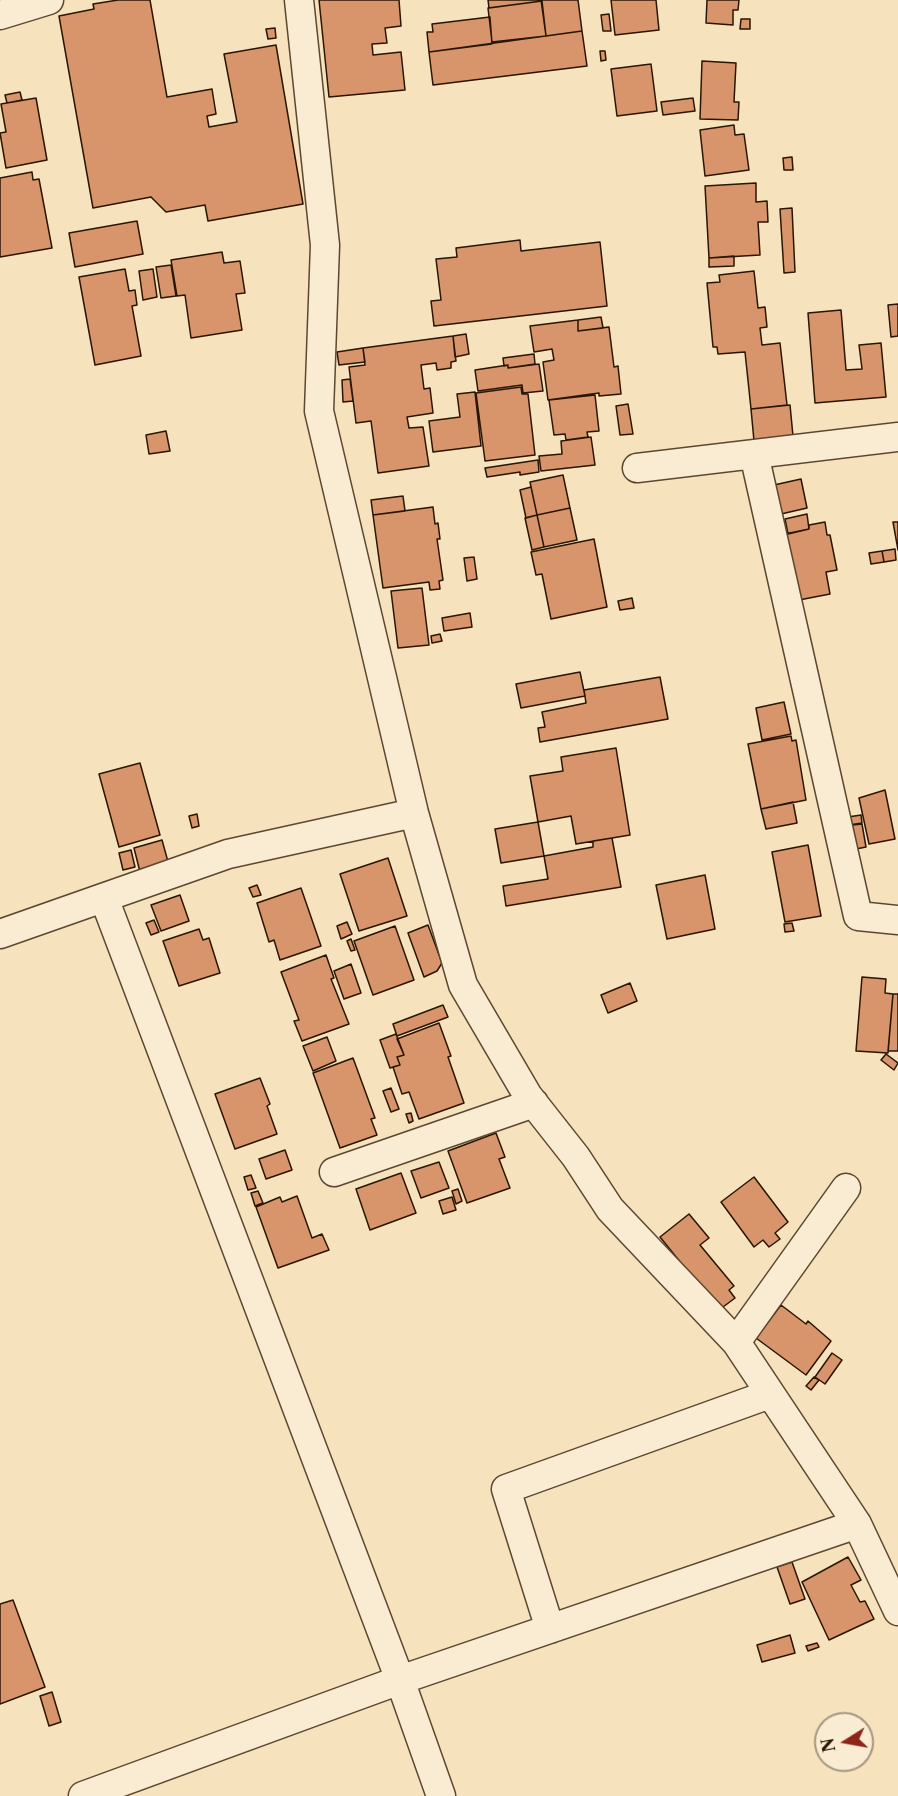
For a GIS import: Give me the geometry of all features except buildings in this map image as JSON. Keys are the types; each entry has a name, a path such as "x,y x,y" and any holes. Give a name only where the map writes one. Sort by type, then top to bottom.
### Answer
{"street":[{"path":"0,15 49,0"},
{"path":"299,0 326,245 319,411 414,813 464,985 534,1103 576,1157 610,1209 736,1342 857,1524 898,1611"},
{"path":"637,468 898,437"},
{"path":"754,454 858,916 898,920"},
{"path":"0,934 228,854 414,813"},
{"path":"104,898 400,1680 441,1796"},
{"path":"334,1172 534,1103"},
{"path":"736,1342 846,1188"},
{"path":"550,1629 506,1489 770,1394"},
{"path":"83,1796 400,1680 857,1524"}]}
